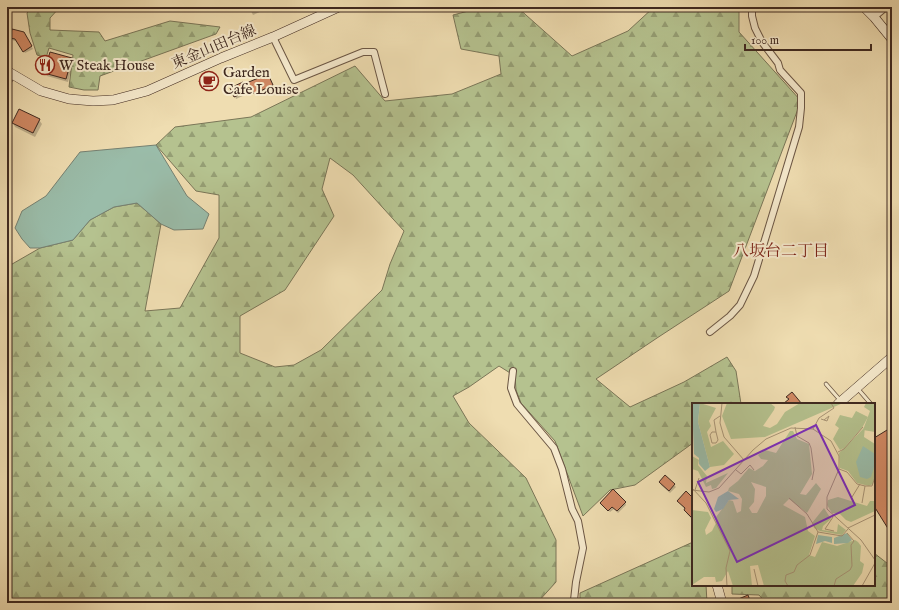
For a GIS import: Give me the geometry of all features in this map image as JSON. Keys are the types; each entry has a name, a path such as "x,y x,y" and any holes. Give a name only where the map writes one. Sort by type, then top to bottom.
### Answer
{"main road":[{"name":"東金山田台線","path":"10,73 41,91 69,99 93,101 113,100 147,91 339,7"},
{"path":"864,7 892,38"},
{"path":"840,403 892,357"},
{"path":"717,586 722,603"}],"street":[{"path":"710,332 730,316 740,304 754,276 799,127 801,93 780,70 778,63 762,42 755,28 752,16 752,7"},
{"path":"874,17 886,7"},
{"path":"273,37 294,80 363,52 374,52 385,94"},
{"path":"513,371 511,388 517,404 554,448 562,469 572,509 578,521 583,548 576,582 575,603"}],"lane":[{"path":"7,88 10,73"},
{"path":"826,384 840,403"},
{"path":"857,388 870,403"}],"green space":[{"path":"32,7 60,7 50,18 50,30 99,32 105,41 170,21 220,27 216,34 100,76 98,90 84,90 69,87 73,55 49,48 46,58 37,55 30,33 27,13"},
{"path":"484,7 517,7 572,56 628,31 654,7 739,7 739,32 801,101 729,291 596,379 630,407 684,382 727,357 736,371 741,403 692,403 692,444 635,485 610,490 583,516 555,441 521,403 516,390 515,376 499,366 469,387 453,396 469,423 526,478 556,540 556,582 537,603 7,603 7,267 40,248 73,240 90,220 114,207 137,203 161,224 145,311 180,308 219,238 219,195 196,191 156,145 175,127 251,117 355,66 385,101 452,94 501,74 499,56 461,49 453,15","holes":["330,158 353,175 404,231 390,264 382,290 321,350 294,365 275,367 240,353 240,316 285,290 334,216 322,189"]},
{"path":"692,542 692,586 706,586 707,603 580,603 580,593"},
{"path":"875,554 892,567 892,603 766,603 759,595 732,594 732,586 875,586"}],"shaded area":[{"path":"156,145 187,196 209,214 203,229 174,230 161,224 137,203 114,207 90,220 73,240 40,248 30,248 22,239 15,228 22,211 46,196 80,152"}],"building":[{"path":"12,29 24,32 32,46 23,52 15,39 10,38"},
{"path":"50,52 72,58 66,79 44,73 45,68 41,67 43,60 47,62"},
{"path":"268,74 273,85 254,94 252,89 234,97 230,88"},
{"path":"211,76 216,86 209,89 208,86 202,88 199,81"},
{"path":"19,109 40,119 33,133 12,123"},
{"path":"792,392 801,403 784,403 789,399 786,397"},
{"path":"892,427 892,535 875,508 875,437"},
{"path":"665,475 675,484 669,491 659,482"},
{"path":"613,489 626,502 617,511 612,507 608,511 600,503"},
{"path":"686,491 692,497 692,518 684,510 685,508 677,501"},
{"path":"748,595 751,603 729,603"}],"place":[{"name":"W Steak House","path":"45,65"},
{"name":"Garden Cafe Louise","path":"209,81"}],"district":[{"name":"八坂台二丁目","path":"781,252"}]}
